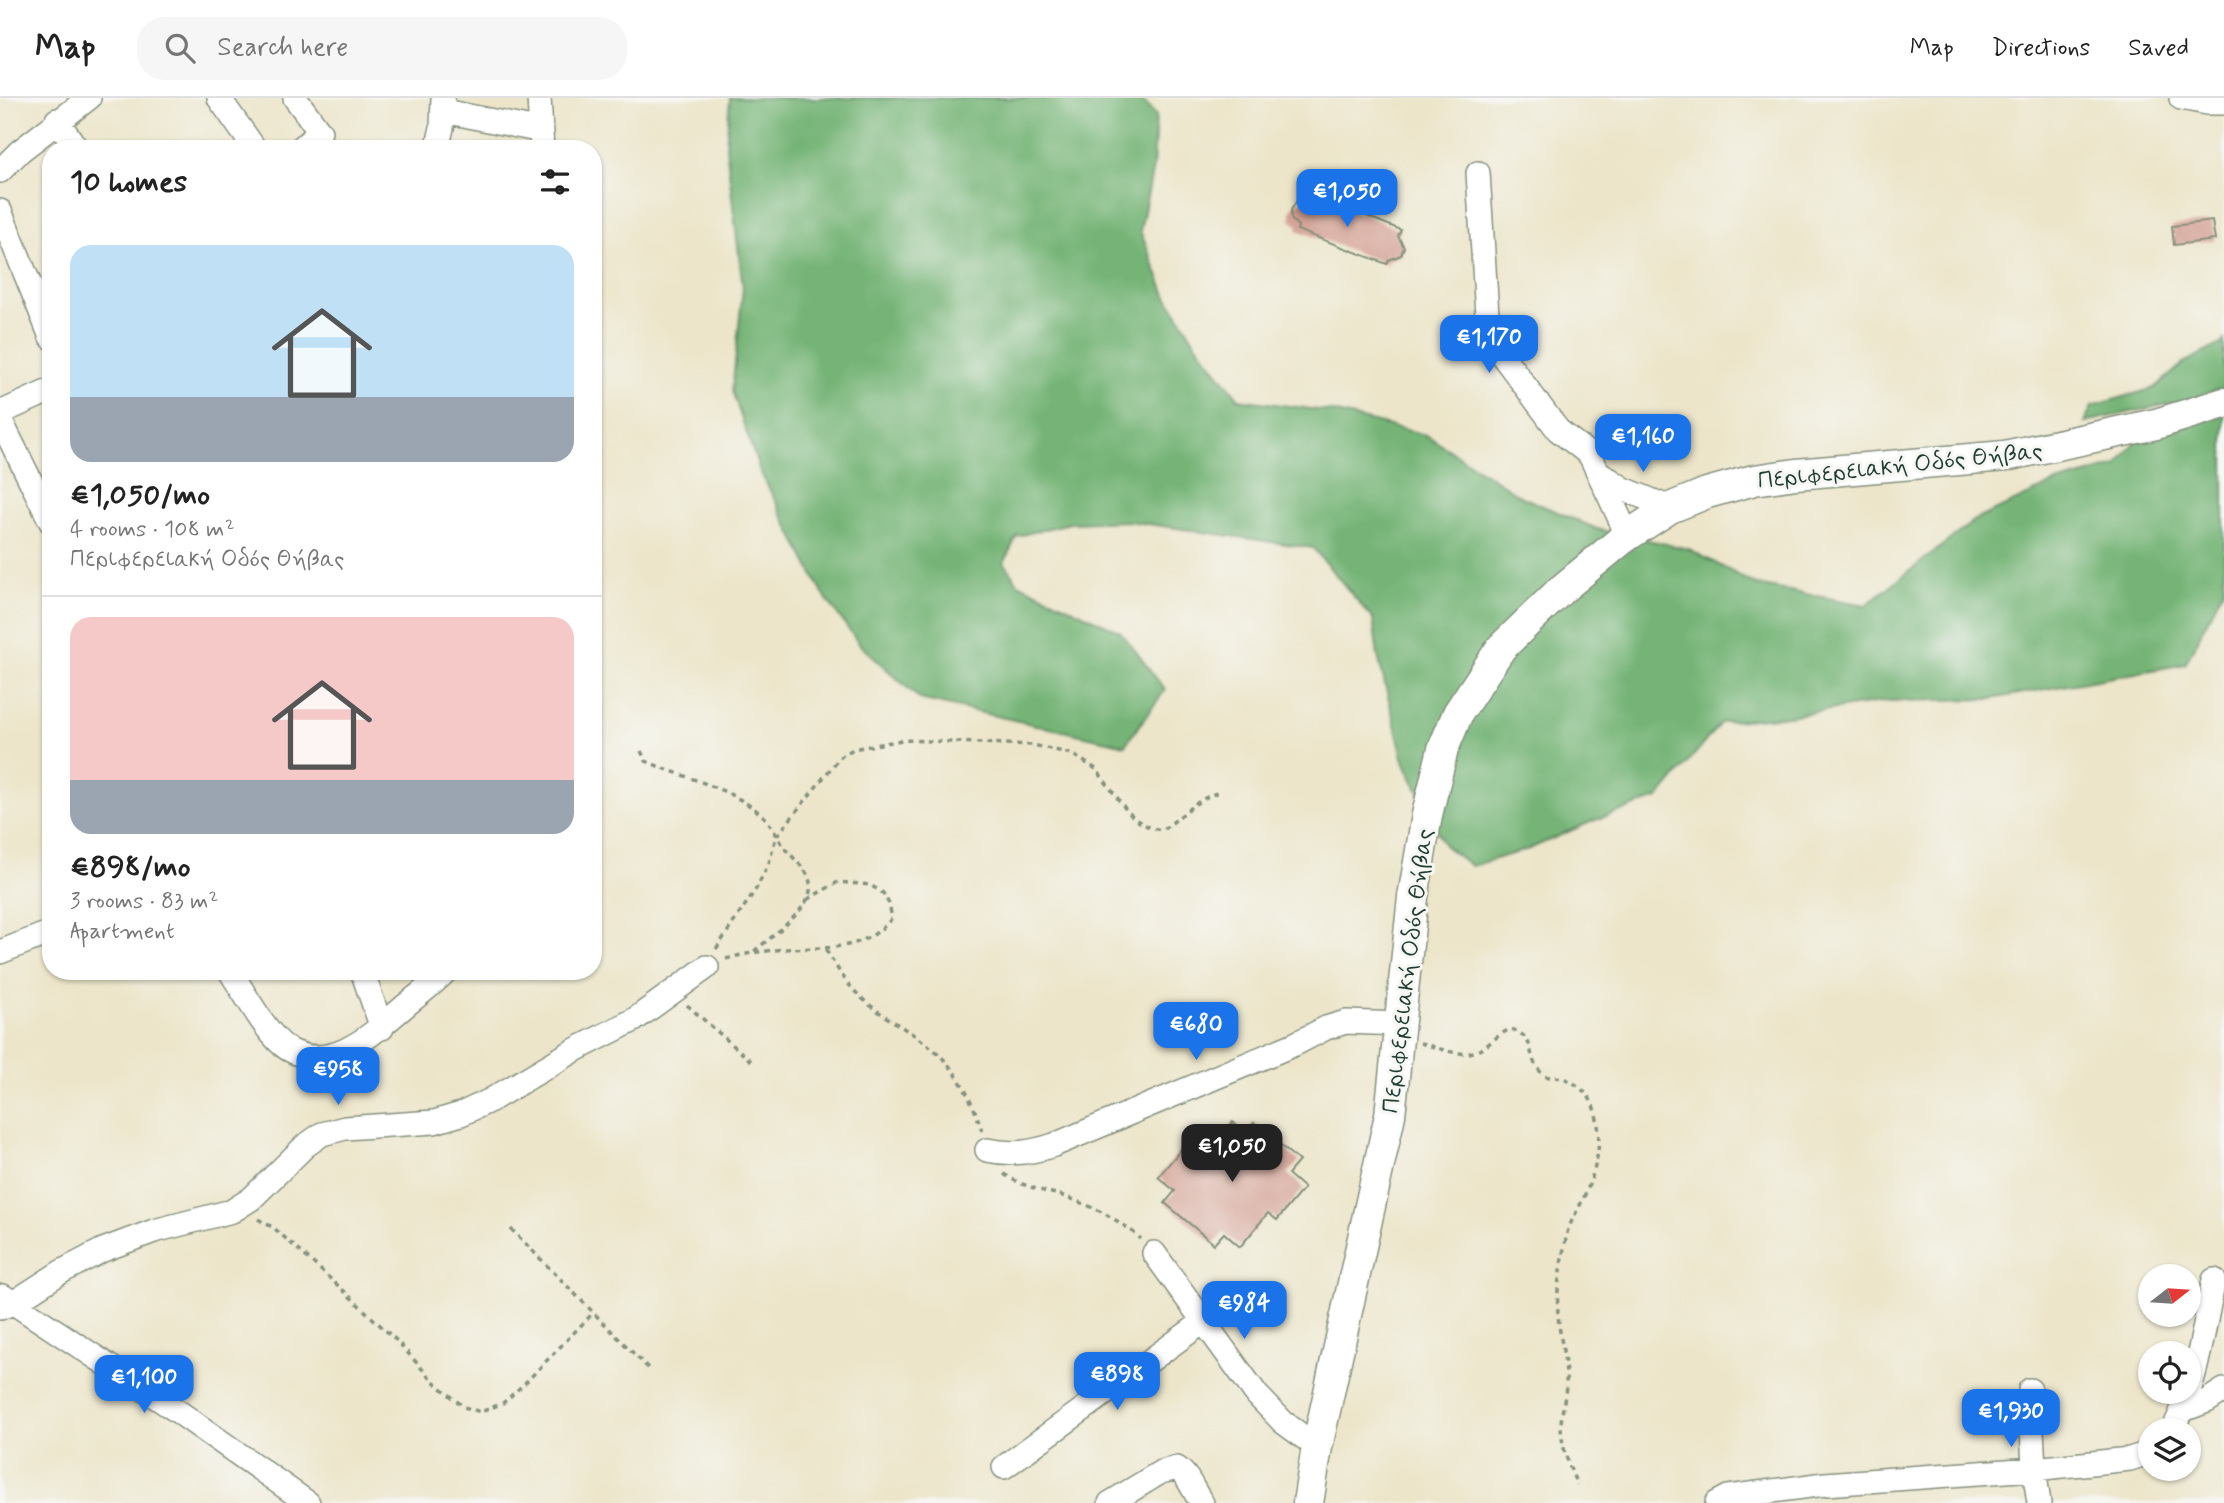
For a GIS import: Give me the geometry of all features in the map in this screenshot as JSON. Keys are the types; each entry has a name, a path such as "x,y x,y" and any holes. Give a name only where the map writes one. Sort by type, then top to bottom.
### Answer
{"main road":[{"name":"Περιφερειακή Οδός Θήβας","path":"1308,1503 1317,1447 1390,1115 1413,897 1427,815 1443,749 1458,713 1501,648 1561,590 1624,538 1670,508 1707,493 1754,480 1994,458 2052,448 2156,424 2224,403"}],"street":[{"path":"0,170 57,120 89,98"},
{"path":"219,98 249,140"},
{"path":"295,98 322,140"},
{"path":"438,140 443,104 542,140 539,98"},
{"path":"2181,98 2224,103"},
{"path":"57,120 71,140"},
{"path":"1478,173 1488,315 1499,351 1558,430 1590,455 1619,519 1624,538"},
{"path":"0,211 42,315"},
{"path":"0,413 42,394"},
{"path":"0,419 42,502"},
{"path":"1600,473 1624,489 1670,508"},
{"path":"0,953 42,936"},
{"path":"4,1302 103,1250 154,1231 232,1211 251,1199 305,1146 322,1134 345,1128 434,1122 461,1114 634,1020 707,967"},
{"path":"236,980 275,1038 301,1055 324,1057 343,1051 382,1028 436,980"},
{"path":"365,980 382,1028"},
{"path":"987,1150 1008,1155 1054,1146 1346,1021 1399,1032"},
{"path":"1154,1254 1257,1395 1283,1422 1317,1447"},
{"path":"2179,1418 2191,1386 2214,1280"},
{"path":"4,1302 180,1413 308,1503"},
{"path":"1004,1467 1203,1322"},
{"path":"2030,1390 2034,1469 2039,1503"},
{"path":"2181,1418 2224,1390"},
{"path":"1717,1503 1728,1497 1825,1484 2034,1469 2138,1456"},
{"path":"1110,1503 1161,1472 1177,1468 1185,1474 1202,1503"}],"path":[{"path":"707,967 730,925 756,889 769,863 776,837 839,757 853,749 902,740 1033,745 1072,754 1096,769 1127,811 1138,821 1162,830 1202,797 1217,793"},
{"path":"641,751 646,761 739,799 764,817 776,837 805,869 811,881 808,899"},
{"path":"707,967 753,952 826,950 864,940 883,929 892,918 889,904 883,893 870,886 838,882 808,899 799,911 753,952"},
{"path":"826,950 848,984 865,1001 933,1048 953,1069 977,1114 987,1150 998,1169 1029,1188 1062,1196 1126,1225 1154,1254"},
{"path":"672,993 751,1061"},
{"path":"1399,1032 1415,1042 1457,1054 1471,1053 1485,1047 1498,1034 1511,1029 1523,1033 1531,1045 1539,1071 1549,1078 1563,1078 1577,1085 1590,1099 1596,1116 1599,1142 1596,1165 1585,1196 1567,1231 1557,1296 1567,1380 1561,1425 1566,1459 1577,1485"},
{"path":"232,1211 254,1216 274,1228 399,1343 432,1380 464,1407 481,1412 503,1403 526,1383 594,1312"},
{"path":"512,1229 650,1370"}],"green space":[{"path":"730,98 1140,98 1156,115 1153,167 1140,231 1166,295 1197,345 1239,399 1333,412 1426,435 1520,496 1597,529 1689,549 1756,585 1866,605 1975,520 2053,484 2117,466 2135,442 2224,414 2224,588 2185,664 1991,699 1888,701 1788,716 1721,722 1659,798 1595,820 1529,849 1471,866 1444,845 1404,761 1378,656 1373,619 1313,548 1128,521 1070,523 1017,536 1004,562 1018,583 1121,632 1165,690 1125,745 920,699 860,645 823,594 760,471 732,391 743,288 726,147"},
{"path":"2224,340 2224,388 2187,400 2085,422 2092,406 2155,388 2185,362"}],"building":[{"path":"1309,193 1401,230 1398,236 1404,247 1401,255 1389,260 1387,264 1297,230 1298,226 1291,219 1291,210 1296,202 1306,201"},
{"path":"2212,221 2215,240 2174,245 2172,226"},
{"path":"1233,1122 1245,1133 1254,1123 1299,1161 1288,1174 1304,1188 1277,1220 1268,1213 1240,1247 1224,1233 1214,1244 1165,1203 1175,1191 1158,1177 1188,1141 1205,1155"}]}
